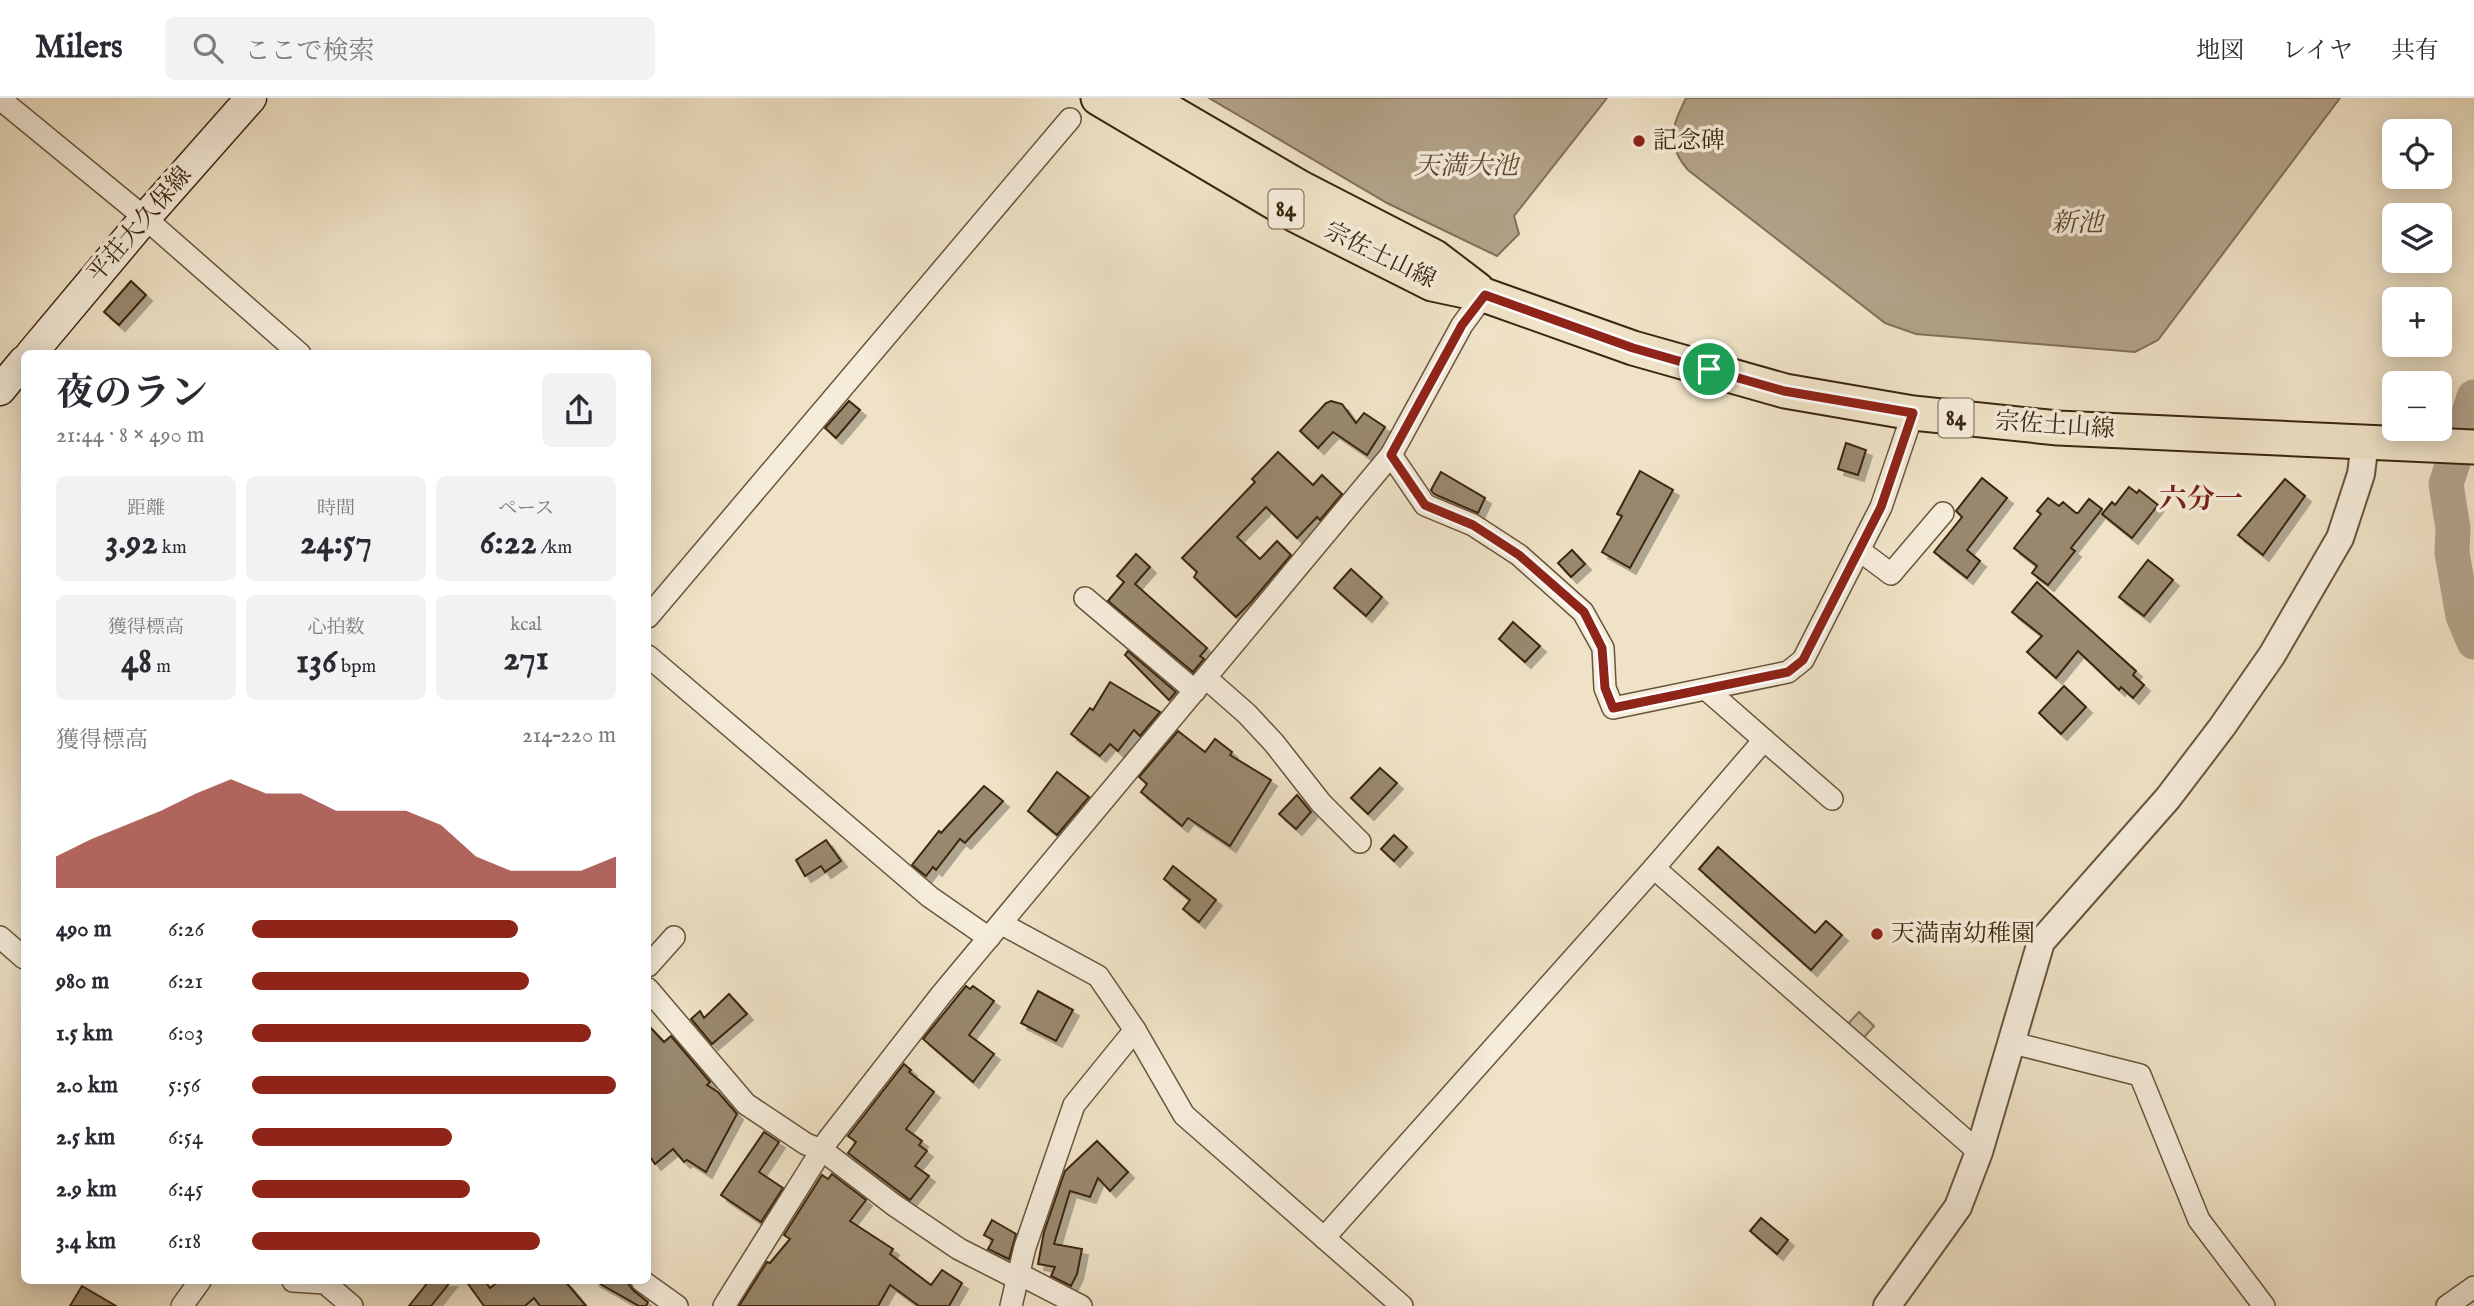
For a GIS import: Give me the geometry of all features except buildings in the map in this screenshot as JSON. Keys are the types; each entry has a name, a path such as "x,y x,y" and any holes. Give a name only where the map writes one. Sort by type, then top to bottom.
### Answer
{"main road":[{"name":"平荘大久保線","path":"34,350 145,218 251,98"},
{"name":"宗佐土山線","path":"1098,98 1297,216 1432,284 1485,295 1633,348 1784,391 1913,413 2058,428 2459,446"},
{"name":"宗佐土山線","path":"1147,98 1301,188 1435,257 1485,295"},
{"path":"0,390 21,365"}],"street":[{"path":"0,99 145,218 295,350"},
{"path":"651,613 1070,119"},
{"path":"724,1306 822,1150 933,1005 1391,455 1462,325 1485,295"},
{"path":"1391,455 1425,505 1473,525 1519,555 1584,612 1602,648 1605,688 1613,708 1788,672 1803,660 1881,507 1913,413"},
{"path":"1893,1304 1958,1207 1979,1153 2041,942 2168,798 2272,655 2340,538 2361,474 2365,442"},
{"path":"1859,550 1891,574 1943,513"},
{"path":"1085,598 1200,685 1247,714 1274,743 1321,803 1360,842"},
{"path":"651,659 930,897 995,931 1098,976 1135,1030 1184,1115 1402,1306"},
{"path":"1707,690 1832,799"},
{"path":"1324,1238 1765,740"},
{"path":"1654,868 1979,1153"},
{"path":"0,937 21,955"},
{"path":"651,963 674,937"},
{"path":"651,993 746,1104 807,1144 822,1150 937,1234 1018,1277 1081,1306"},
{"path":"1011,1306 1025,1247 1074,1105 1135,1030"},
{"path":"2013,1043 2140,1075 2199,1220 2264,1306"},
{"path":"182,1306 198,1284"},
{"path":"326,1284 352,1306"},
{"path":"646,1284 677,1306"},
{"path":"2447,1306 2474,1287"}],"shaded area":[{"path":"1859,1012 1874,1026 1860,1042 1844,1028"}],"water":[{"name":"天満大池","path":"1209,98 1607,98 1514,216 1519,234 1497,256 1387,203"},
{"name":"新池","path":"1686,98 2340,98 2158,340 2135,352 1916,334 1885,323 1688,170 1676,151 1673,135"}],"waterway":[{"path":"2474,397 2446,484 2453,528 2452,553 2463,616 2474,642"}],"place":[{"name":"記念碑","path":"1639,141"},
{"name":"天満南幼稚園","path":"1877,934"}],"district":[{"name":"六分一","path":"2201,500"}],"route":[{"path":"1485,295 1633,348 1709,369 1784,391 1913,413 1881,507 1803,660 1788,672 1613,708 1605,688 1602,648 1584,612 1519,555 1473,525 1425,505 1391,455 1462,325 1485,295"}]}
